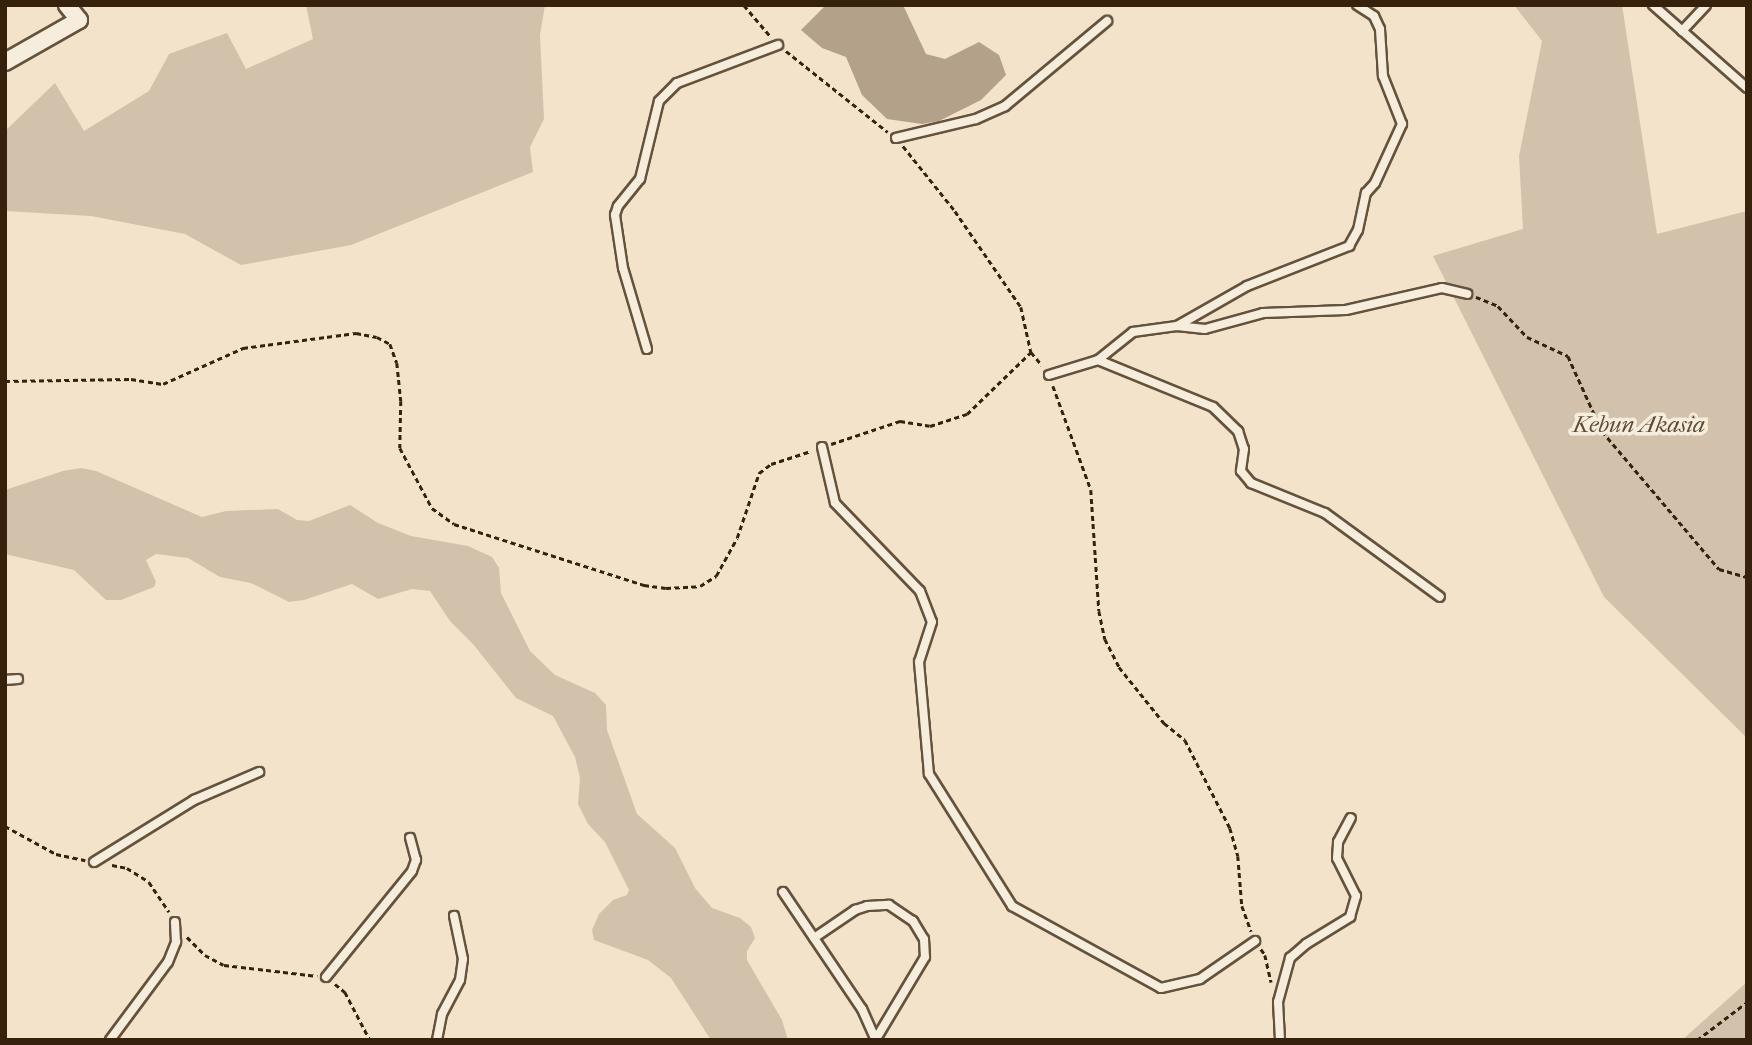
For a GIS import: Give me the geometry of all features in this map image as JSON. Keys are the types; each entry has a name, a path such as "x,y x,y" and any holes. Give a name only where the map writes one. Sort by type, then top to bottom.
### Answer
{"street":[{"path":"5,62 79,20 67,5"}],"lane":[{"path":"1177,326 1247,286 1349,246 1358,230 1366,193 1375,183 1402,124 1383,76 1380,29 1374,16 1357,5"},
{"path":"1653,5 1747,88"},
{"path":"1682,31 1706,5"},
{"path":"896,138 976,119 1005,106 1107,21"},
{"path":"647,349 623,268 615,215 618,206 640,179 659,102 677,83 778,45"},
{"path":"1049,375 1098,360 1133,332 1177,326 1205,329 1263,313 1346,310 1442,288 1467,294"},
{"path":"1098,360 1213,407 1238,431 1244,449 1241,471 1251,483 1325,513 1440,597"},
{"path":"822,447 835,503 920,591 932,622 919,662 929,775 1012,906 1161,988 1200,979 1255,941"},
{"path":"5,680 18,679"},
{"path":"94,862 194,800 259,772"},
{"path":"1280,1040 1278,1002 1290,958 1306,944 1350,918 1356,896 1337,858 1338,842 1351,818"},
{"path":"326,977 412,871 416,860 410,838"},
{"path":"783,892 862,1009 876,1040"},
{"path":"814,938 867,906 888,905 913,921 924,939 925,957 876,1040"},
{"path":"437,1040 442,1014 460,980 463,959 454,916"},
{"path":"110,1040 168,961 176,942 175,922"}],"path":[{"path":"744,5 778,45 896,138 955,211 1021,307 1031,352 1049,375 1091,490 1099,611 1105,639 1119,667 1164,723 1185,740 1230,828 1238,856 1242,906 1255,941 1265,955 1271,985"},
{"path":"1467,294 1498,306 1527,337 1568,356 1602,431 1719,569 1747,577"},
{"path":"5,380 131,379 163,384 243,348 356,332 377,337 390,344 397,363 401,401 400,448 432,508 454,524 644,585 666,588 701,586 716,576 737,538 759,473 771,464 900,421 930,426 967,414 1031,352"},
{"path":"5,826 56,854 127,868 149,882 175,922 205,955 223,965 326,977 345,992 370,1040"},
{"path":"1697,1040 1747,1002"}],"green space":[{"path":"306,5 545,5 540,35 544,119 530,147 533,172 351,245 241,265 185,234 91,216 5,211 5,131 55,83 84,131 149,91 169,54 227,33 246,69 313,39"},
{"name":"Kebun Akasia","path":"1514,5 1622,5 1657,234 1747,211 1747,738 1604,597 1433,256 1523,229 1519,156 1542,41"},
{"path":"81,468 96,471 202,517 226,511 278,509 297,520 309,521 350,505 378,523 411,536 468,546 492,557 499,568 501,593 530,651 555,675 595,693 606,705 607,730 637,814 675,848 695,888 712,908 740,918 751,927 755,938 747,951 747,960 782,1020 788,1040 711,1040 671,978 648,960 594,940 592,930 599,914 613,900 627,895 629,890 605,842 588,824 578,804 580,778 575,757 553,716 516,698 473,644 450,621 430,591 412,589 378,599 352,584 304,600 289,602 251,583 220,577 188,558 156,554 146,560 156,582 154,587 121,600 106,600 74,570 5,554 5,490 63,471"},
{"path":"1747,982 1747,1040 1682,1040"}],"shaded area":[{"path":"826,5 903,5 926,54 945,59 979,42 999,55 1006,75 981,100 939,121 922,124 887,119 862,95 846,57 822,48 801,30"}]}
